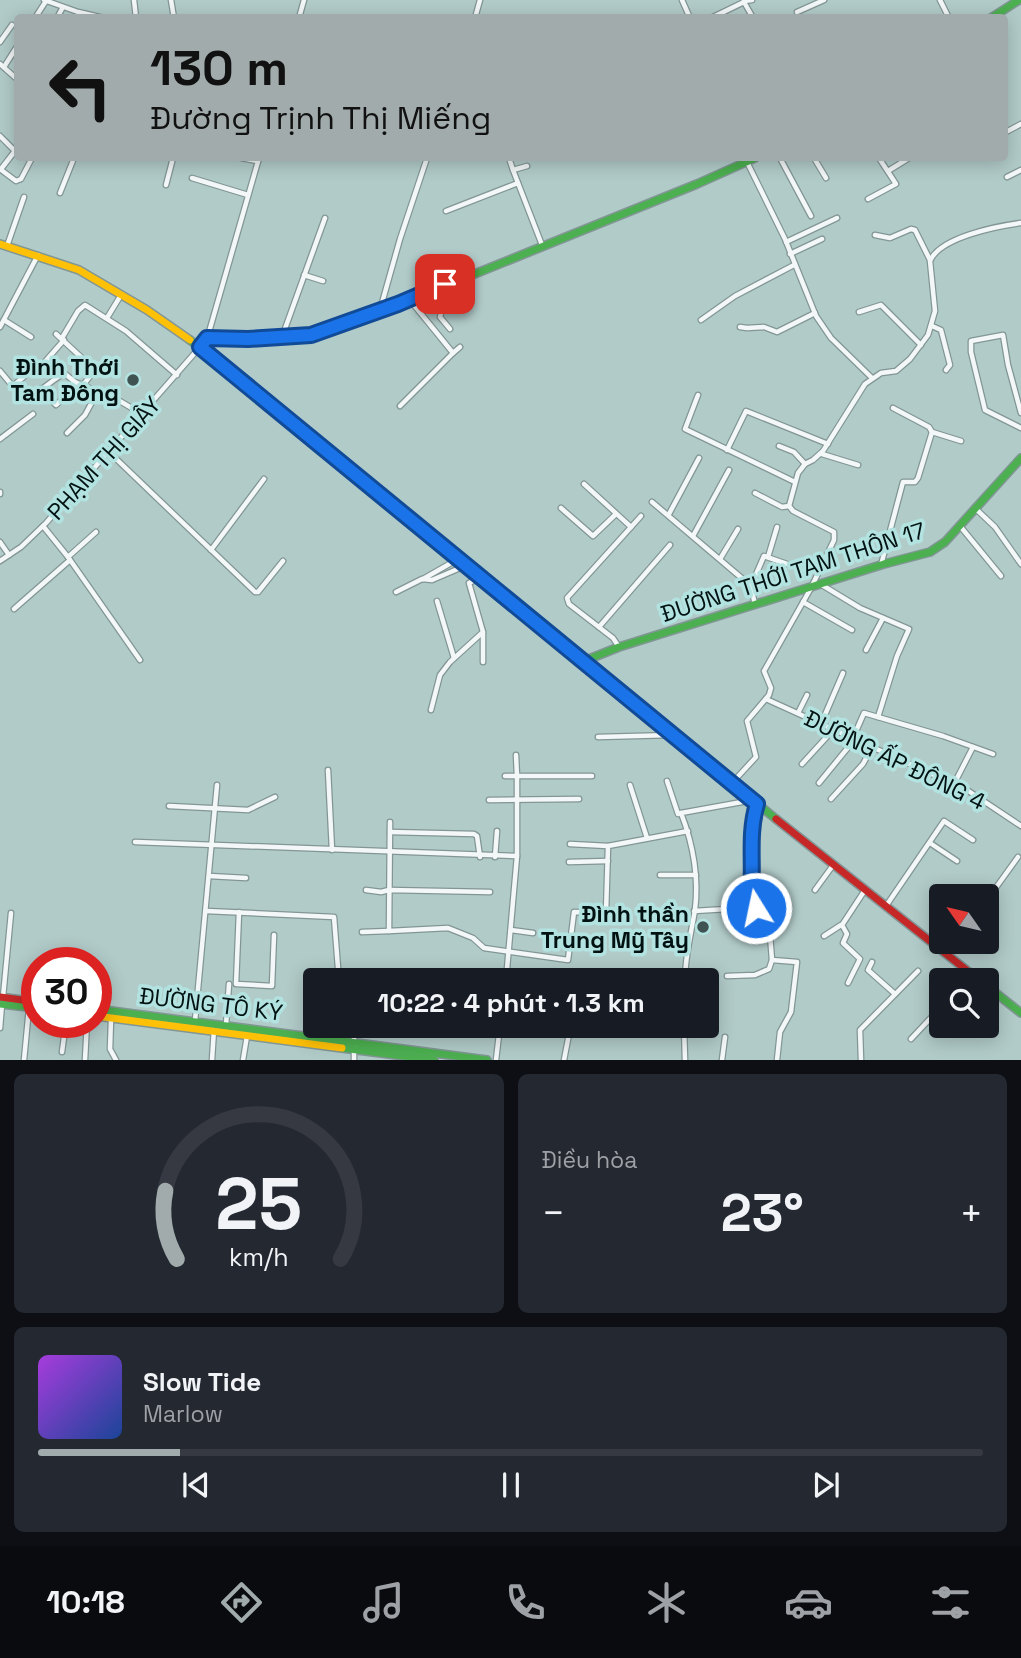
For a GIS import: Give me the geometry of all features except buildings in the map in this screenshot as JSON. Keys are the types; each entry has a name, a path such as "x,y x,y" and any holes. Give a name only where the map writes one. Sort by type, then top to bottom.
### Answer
{"main road":[{"path":"998,14 1019,0"},
{"path":"200,347 207,338 311,335 425,293 697,184 746,161"},
{"path":"4,245 79,270 200,347 755,802 929,940"},
{"name":"ĐƯỜNG THỚI TAM THÔN 17","path":"584,661 619,647 930,552 945,542 1021,458"},
{"path":"946,954 959,968"},
{"path":"999,996 1021,1013"},
{"path":"1,1001 21,1002"},
{"path":"1,1001 21,1005"},
{"name":"ĐƯỜNG TÔ KÝ","path":"112,1012 195,1026"},
{"name":"ĐƯỜNG TÔ KÝ","path":"112,1018 214,1028 247,1036 487,1059"},
{"name":"ĐƯỜNG TÔ KÝ","path":"214,1028 225,1026 433,1059"}],"street":[{"path":"45,0 85,14"},
{"path":"719,14 744,1 752,0"},
{"path":"797,12 824,0"},
{"path":"59,14 63,6"},
{"path":"0,41 12,25"},
{"path":"2,65 14,50"},
{"path":"0,136 14,150"},
{"path":"14,156 1,169 16,181 21,179 30,161"},
{"path":"60,193 73,161"},
{"path":"166,185 172,161"},
{"path":"207,338 257,161"},
{"path":"380,310 426,161"},
{"path":"510,161 542,245"},
{"path":"746,161 786,242 815,313 831,338 872,378"},
{"path":"782,161 811,216"},
{"path":"816,161 826,178"},
{"path":"868,199 895,184 881,161"},
{"path":"888,171 904,161"},
{"path":"513,170 527,166"},
{"path":"1007,177 1021,170"},
{"path":"192,178 248,194"},
{"path":"446,212 518,183"},
{"path":"4,245 24,197"},
{"path":"282,337 325,218"},
{"path":"786,242 837,218"},
{"path":"930,261 932,256 958,239 975,232 1021,223"},
{"path":"732,783 756,757 747,721 766,699 771,688 764,671 811,589 834,540 834,532 793,511 789,506 794,481 805,464 821,454 865,384 881,373 896,371 911,359 932,326 935,293 930,261 915,230 911,229 890,238 875,235"},
{"path":"790,254 822,239"},
{"path":"0,327 38,255"},
{"path":"701,320 735,296 794,265"},
{"path":"304,275 323,281"},
{"path":"425,293 450,329"},
{"path":"107,317 121,295"},
{"path":"410,299 453,353"},
{"path":"13,386 28,373 35,373 63,339 84,305 107,317 177,375"},
{"path":"859,312 881,305 921,345"},
{"path":"740,327 764,327 777,332 815,313"},
{"path":"4,320 32,337"},
{"path":"932,326 941,330 950,365 946,370"},
{"path":"56,334 95,370 83,385"},
{"path":"1021,413 1007,365 1003,335 971,341 971,352 985,410 1021,428"},
{"name":"PHẠM THỊ GIÂY","path":"0,561 21,547 43,526 200,347"},
{"path":"400,406 460,347"},
{"path":"0,371 23,396 30,399 64,373 75,382 142,414"},
{"path":"40,389 56,405 69,393 75,382"},
{"path":"67,433 85,415 98,391"},
{"path":"698,395 684,429 794,481"},
{"path":"893,408 929,427 932,432 961,442"},
{"path":"727,450 746,411 828,444"},
{"path":"0,439 33,414"},
{"path":"881,565 903,482 915,482 918,478 932,432"},
{"path":"779,446 794,452 805,464"},
{"path":"109,452 256,593 283,561"},
{"path":"821,454 858,465"},
{"path":"669,514 699,457"},
{"path":"693,536 729,470"},
{"path":"209,548 264,479"},
{"path":"584,484 631,527"},
{"path":"755,493 782,506 789,506"},
{"path":"652,502 751,586"},
{"path":"561,508 593,536 617,514"},
{"path":"975,508 995,527 1021,564"},
{"path":"619,647 613,638 569,604 567,598 641,516"},
{"path":"43,526 69,558 140,660"},
{"path":"960,526 1001,576"},
{"path":"768,557 777,527"},
{"path":"720,559 738,529"},
{"path":"14,609 96,532"},
{"path":"0,542 9,555"},
{"path":"599,627 670,545"},
{"path":"755,606 751,586 764,555 787,564"},
{"path":"396,592 458,558"},
{"path":"422,579 432,580 467,565"},
{"path":"482,576 469,583 482,632 483,662"},
{"path":"822,585 860,608 909,629 897,656 878,717"},
{"path":"438,601 454,658"},
{"path":"803,602 852,630"},
{"path":"866,650 883,618"},
{"path":"431,710 440,675 482,632"},
{"path":"821,724 843,674"},
{"path":"798,713 807,695"},
{"name":"ĐƯỜNG ẤP ĐÔNG 4","path":"766,699 967,790 1021,827"},
{"path":"819,783 854,738 864,713 993,754"},
{"path":"802,764 834,729"},
{"path":"598,737 673,735"},
{"path":"831,799 863,764 872,747"},
{"path":"954,784 973,747"},
{"path":"507,968 517,856 516,755"},
{"path":"328,769 332,850"},
{"path":"505,776 592,776"},
{"path":"667,781 678,814 755,802 750,837 750,903"},
{"path":"629,785 647,838"},
{"path":"195,1026 217,788"},
{"path":"169,806 248,810 275,797"},
{"path":"489,800 579,799"},
{"path":"681,813 688,831 696,875 694,911 685,968"},
{"path":"886,906 930,843 940,823 944,821 973,840"},
{"path":"389,931 390,822"},
{"path":"495,857 497,831"},
{"path":"570,844 608,846 688,831"},
{"path":"390,832 474,834 477,836 480,857"},
{"path":"135,842 480,857 517,856"},
{"path":"930,843 957,861"},
{"path":"362,932 447,928 474,937 484,948 568,960 574,912 606,913 608,846"},
{"path":"999,884 1018,857"},
{"path":"569,862 608,861"},
{"path":"815,890 834,864"},
{"path":"660,875 696,875"},
{"path":"209,876 246,878"},
{"path":"366,890 490,892"},
{"path":"824,936 842,925 866,890"},
{"path":"694,911 727,909 750,903"},
{"path":"727,976 755,975 772,965 770,935 762,909 750,903"},
{"path":"206,911 334,917 338,968"},
{"path":"239,912 236,984 272,986 274,935"},
{"path":"0,1028 11,913"},
{"path":"842,925 847,934 844,943 860,959 848,984"},
{"path":"511,930 533,933"},
{"path":"772,960 797,959 791,1012 780,1032 777,1059"},
{"path":"872,962 869,970 895,994"},
{"path":"861,1059 860,1030 918,971"},
{"path":"225,1026 229,984"},
{"path":"911,1039 929,1020"},
{"path":"212,1059 214,1028"},
{"path":"243,1059 247,1036"},
{"path":"722,1059 725,1037"},
{"path":"24,1059 28,1038"},
{"path":"62,1052 64,1038"},
{"path":"85,1059 86,1038"},
{"path":"110,1038 110,1049 116,1059"},
{"path":"354,1038 354,1059"},
{"path":"496,1059 499,1038"},
{"path":"564,1059 568,1038"},
{"path":"684,1038 685,1059"}],"traffic: fast":[{"path":"997,14 1019,0"},
{"path":"200,347 207,339 311,335 398,305 748,161"},
{"path":"190,340 776,819"},
{"path":"584,661 619,647 930,552 945,542 1021,458"},
{"path":"999,996 1021,1013"},
{"path":"0,1004 21,1006"},
{"path":"112,1011 487,1060"},
{"path":"342,1048 434,1060"}],"traffic: slow":[{"path":"0,244 79,270 147,310 190,340"},
{"path":"112,1018 342,1048"}],"traffic: jam":[{"path":"776,819 964,968"},
{"path":"0,997 21,1000"}],"place":[{"name":"Đình Thới Tam Đông","path":"133,380"},
{"name":"Đình thần Trung Mỹ Tây","path":"703,927"}],"route":[{"path":"445,284 311,335 248,339 207,338 200,347 757,804 750,837 750,903 756,908"}]}
